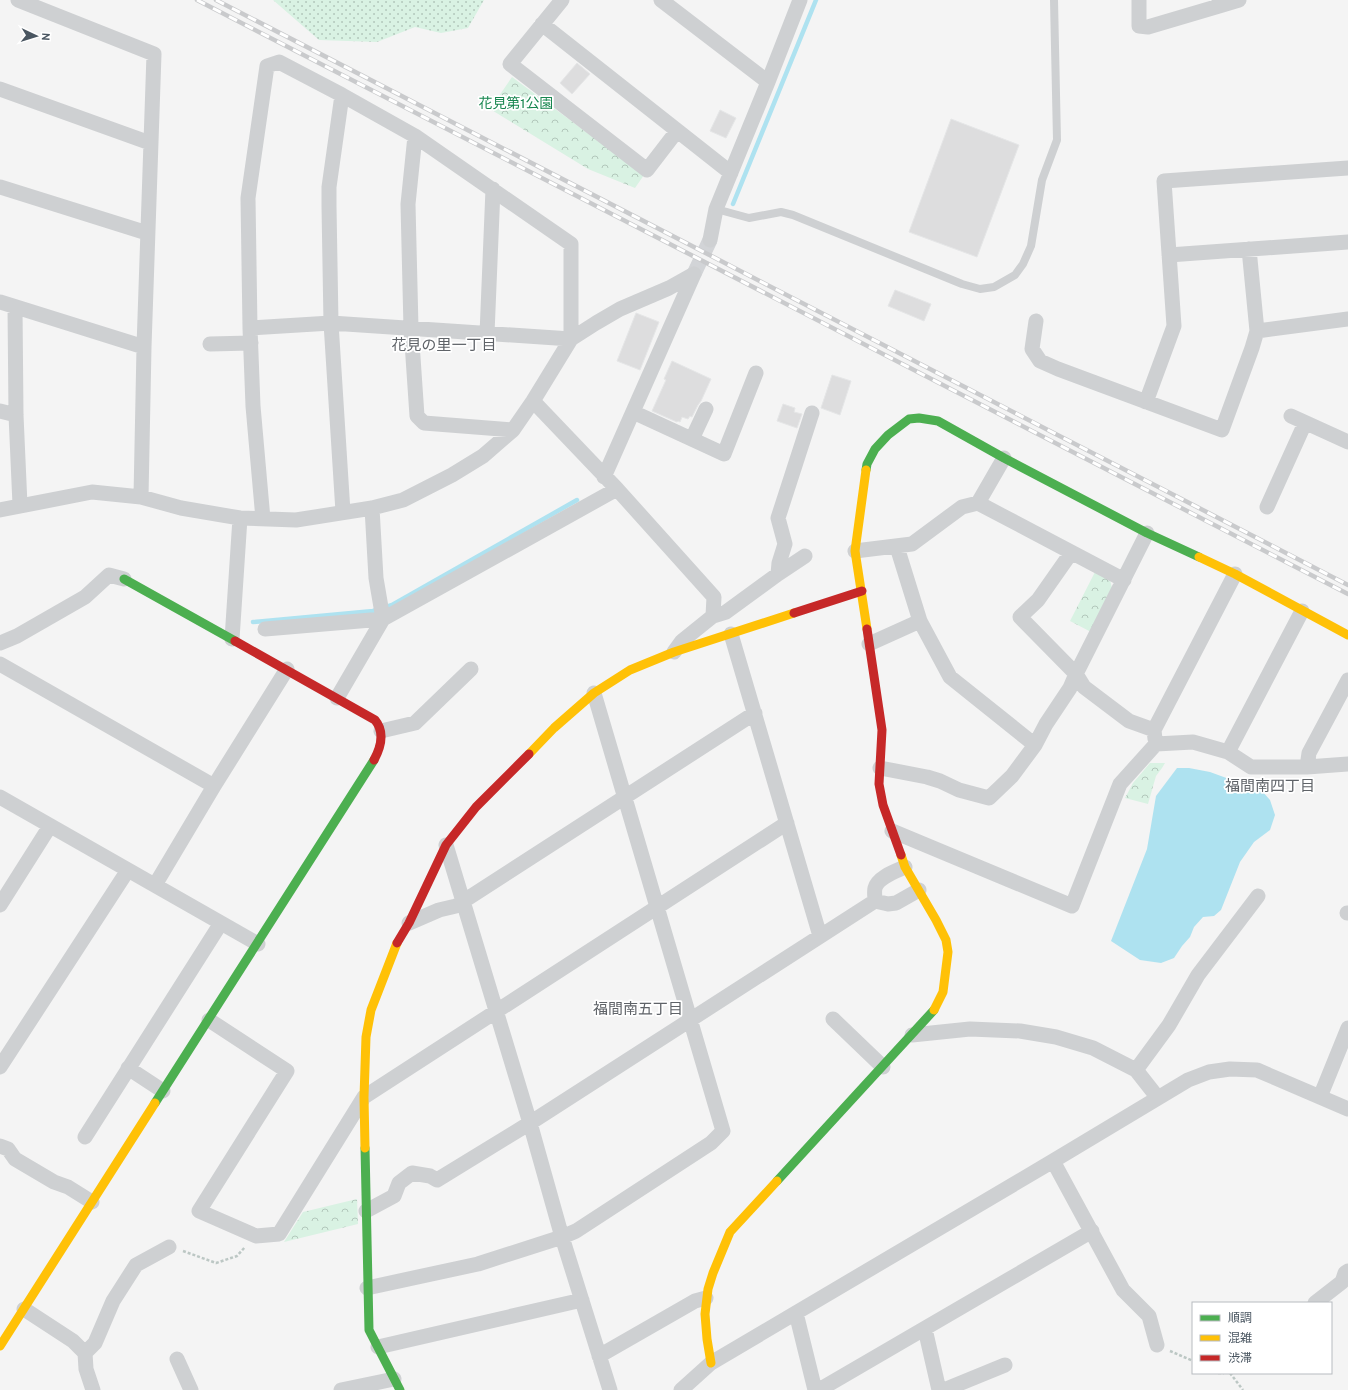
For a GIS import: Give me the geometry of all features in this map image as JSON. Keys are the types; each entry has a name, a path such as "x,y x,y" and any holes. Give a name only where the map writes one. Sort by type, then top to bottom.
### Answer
{"street":[{"path":"18,0 154,54 147,233 141,497"},
{"path":"562,0 510,64 647,170 677,131"},
{"path":"661,0 768,82"},
{"path":"710,240 716,209 800,0"},
{"path":"1139,0 1139,26 1148,27 1219,3 1239,0"},
{"path":"542,24 731,173"},
{"path":"263,519 253,406 250,336 248,198 267,66 279,62 415,136 571,244 572,339"},
{"path":"0,89 150,143"},
{"path":"342,95 329,187 329,206 331,323 343,512"},
{"path":"415,136 408,204 411,328 417,416 424,422 513,430"},
{"path":"1146,402 1174,326 1164,181 1348,168"},
{"path":"0,187 147,233"},
{"path":"487,334 493,189"},
{"path":"1169,255 1348,242"},
{"path":"1036,321 1032,348 1040,361 1222,430 1257,331 1249,249"},
{"path":"0,510 92,492 141,497 181,508 240,518 296,520 372,508 403,500 452,475 483,456 513,430 572,339 620,309 669,288 694,274 604,477"},
{"path":"0,302 144,347"},
{"path":"15,307 16,415 20,505"},
{"path":"1257,331 1348,319"},
{"path":"210,344 331,323 572,339"},
{"path":"633,412 724,454 756,373"},
{"path":"533,401 617,489 714,597 713,616"},
{"path":"692,439 706,409"},
{"path":"0,411 16,415"},
{"path":"778,574 779,563 785,544 778,518 812,413"},
{"path":"1291,416 1348,442"},
{"path":"711,1363 706,1334 706,1298 713,1270 730,1232 912,1035 935,1009 943,992 948,952 946,940 905,867 883,805 879,784 882,730 855,551 867,464 875,448 888,435 909,419 919,418 938,421 1004,458 1148,533 1235,574 1348,635"},
{"path":"1267,507 1305,423"},
{"path":"978,503 1004,458"},
{"path":"265,629 383,619 617,489"},
{"path":"855,551 912,544 962,507 978,503 1124,580"},
{"path":"337,698 383,619 376,578 372,508"},
{"path":"232,639 240,518"},
{"path":"880,768 927,777 959,790 989,798 1012,776 1035,745 1046,724 1070,688 1148,533"},
{"path":"897,547 920,621 950,677 1035,745"},
{"path":"1072,553 1038,600 1020,617 1076,674 1084,687 1129,721 1155,737 1193,742 1228,752 1251,767 1307,767 1348,764"},
{"path":"674,652 682,641 713,616 726,612 805,556"},
{"path":"892,831 1072,906 1120,784 1155,737 1235,574"},
{"path":"0,643 17,636 85,597 109,575 124,578 365,714 376,722 381,731 381,744 375,759 0,1346"},
{"path":"342,1390 397,1385 369,1330 364,1097 366,1037 371,1010 398,941 409,924 446,845 476,807 554,728 594,693 630,670 674,652 862,591"},
{"path":"1228,752 1302,611"},
{"path":"869,644 920,621"},
{"path":"731,634 820,936"},
{"path":"0,664 214,786"},
{"path":"155,885 214,786 287,669"},
{"path":"381,731 415,723 470,669"},
{"path":"1307,767 1309,753 1348,680"},
{"path":"367,1288 478,1264 562,1237 576,1231 711,1143 723,1131 594,693"},
{"path":"409,924 439,910 456,906 463,902 755,714"},
{"path":"0,798 258,944"},
{"path":"208,1020 287,1071 199,1211 256,1236 279,1234 364,1097 786,823"},
{"path":"0,905 50,826"},
{"path":"446,845 530,1123 562,1237 610,1390"},
{"path":"875,901 875,887 880,881 888,875 905,867"},
{"path":"0,1067 128,870"},
{"path":"366,1211 394,1196 399,1183 412,1173 430,1176 437,1180 530,1123 875,901 888,904 896,903 918,890"},
{"path":"1136,1070 1169,1025 1198,975 1258,896"},
{"path":"85,1137 221,924"},
{"path":"833,1019 883,1067"},
{"path":"1320,1097 1348,1028"},
{"path":"912,1035 970,1029 1020,1031 1056,1037 1094,1048 1136,1070 1158,1098"},
{"path":"128,1068 163,1091"},
{"path":"681,1390 711,1363 1188,1080 1209,1072 1230,1069 1257,1070 1348,1109"},
{"path":"0,1146 8,1149 15,1159 54,1182 68,1187 92,1202"},
{"path":"1053,1161 1124,1290 1148,1316 1157,1345"},
{"path":"819,1390 1092,1231"},
{"path":"85,1353 95,1343 113,1301 136,1265 169,1247"},
{"path":"1316,1302 1342,1282 1345,1273 1348,1271"},
{"path":"599,1356 696,1301 706,1298"},
{"path":"378,1347 582,1300"},
{"path":"24,1309 73,1341 85,1353 86,1369 93,1390"},
{"path":"796,1313 815,1390"},
{"path":"925,1329 939,1390"},
{"path":"177,1359 191,1390"},
{"path":"944,1390 1004,1365"}],"lane":[{"path":"716,209 749,218 781,212 794,215 962,284 980,289 994,287 1015,275 1023,264 1030,246 1042,180 1057,140 1054,0"}],"path":[{"path":"169,1247 216,1263 237,1256 256,1236"},
{"path":"1157,1345 1192,1361"},
{"path":"1231,1374 1243,1390"}],"green space":[{"path":"273,0 484,0 468,28 441,33 415,27 377,42 319,40"},
{"name":"花見第1公園","path":"512,77 644,175 635,188 588,169 490,109"},
{"path":"1095,572 1110,580 1112,588 1091,632 1070,621"},
{"path":"1150,763 1165,763 1156,776 1148,804 1125,798 1133,783"},
{"path":"357,1199 358,1224 284,1242 303,1212"}],"water":[{"path":"1177,768 1189,768 1210,772 1262,791 1270,800 1275,815 1270,830 1254,842 1240,862 1221,910 1214,916 1203,917 1194,927 1190,937 1174,958 1161,963 1140,960 1111,941 1147,849 1156,796"}],"building":[{"path":"577,63 590,74 572,94 560,83"},
{"path":"720,110 736,118 726,138 710,131"},
{"path":"951,119 1019,145 977,257 909,232"},
{"path":"895,290 931,304 924,321 888,306"},
{"path":"636,313 659,322 640,370 617,361"},
{"path":"672,361 711,379 692,417 690,416 688,419 682,417 680,422 652,411 666,380 664,379"},
{"path":"832,375 851,381 840,415 821,408"},
{"path":"783,404 795,408 794,412 802,414 797,428 777,421"}],"waterway":[{"path":"733,204 816,0"},
{"path":"253,622 373,611 392,605 577,500"}],"tunnel":[{"path":"694,274 710,240"}],"railway":[{"path":"197,0 1348,594"},
{"path":"216,0 1348,585"}],"traffic: fast":[{"path":"866,470 867,464 875,449 888,435 909,419 919,418 938,421 1004,458 1147,533 1199,557"},
{"path":"124,579 235,641"},
{"path":"155,1103 374,760"},
{"path":"777,1181 934,1010"},
{"path":"365,1148 369,1330 400,1390"}],"traffic: slow":[{"path":"866,470 855,551 867,629"},
{"path":"1199,557 1235,574 1348,635"},
{"path":"529,754 554,728 594,693 630,670 674,652 794,613"},
{"path":"901,855 905,867 946,940 948,952 943,992 934,1010"},
{"path":"365,1148 364,1097 366,1037 371,1010 397,943"},
{"path":"0,1346 155,1103"},
{"path":"711,1363 705,1314 708,1289 713,1273 730,1232 777,1181"}],"traffic: jam":[{"path":"794,613 862,591"},
{"path":"867,629 882,730 879,784 883,805 901,855"},
{"path":"235,641 375,720 380,729 381,740 379,750 374,760"},
{"path":"397,943 409,923 446,845 476,807 529,754"}],"district":[{"name":"花見の里一丁目","path":"444,345"},
{"name":"福間南四丁目","path":"1270,786"},
{"name":"福間南五丁目","path":"638,1009"}]}
